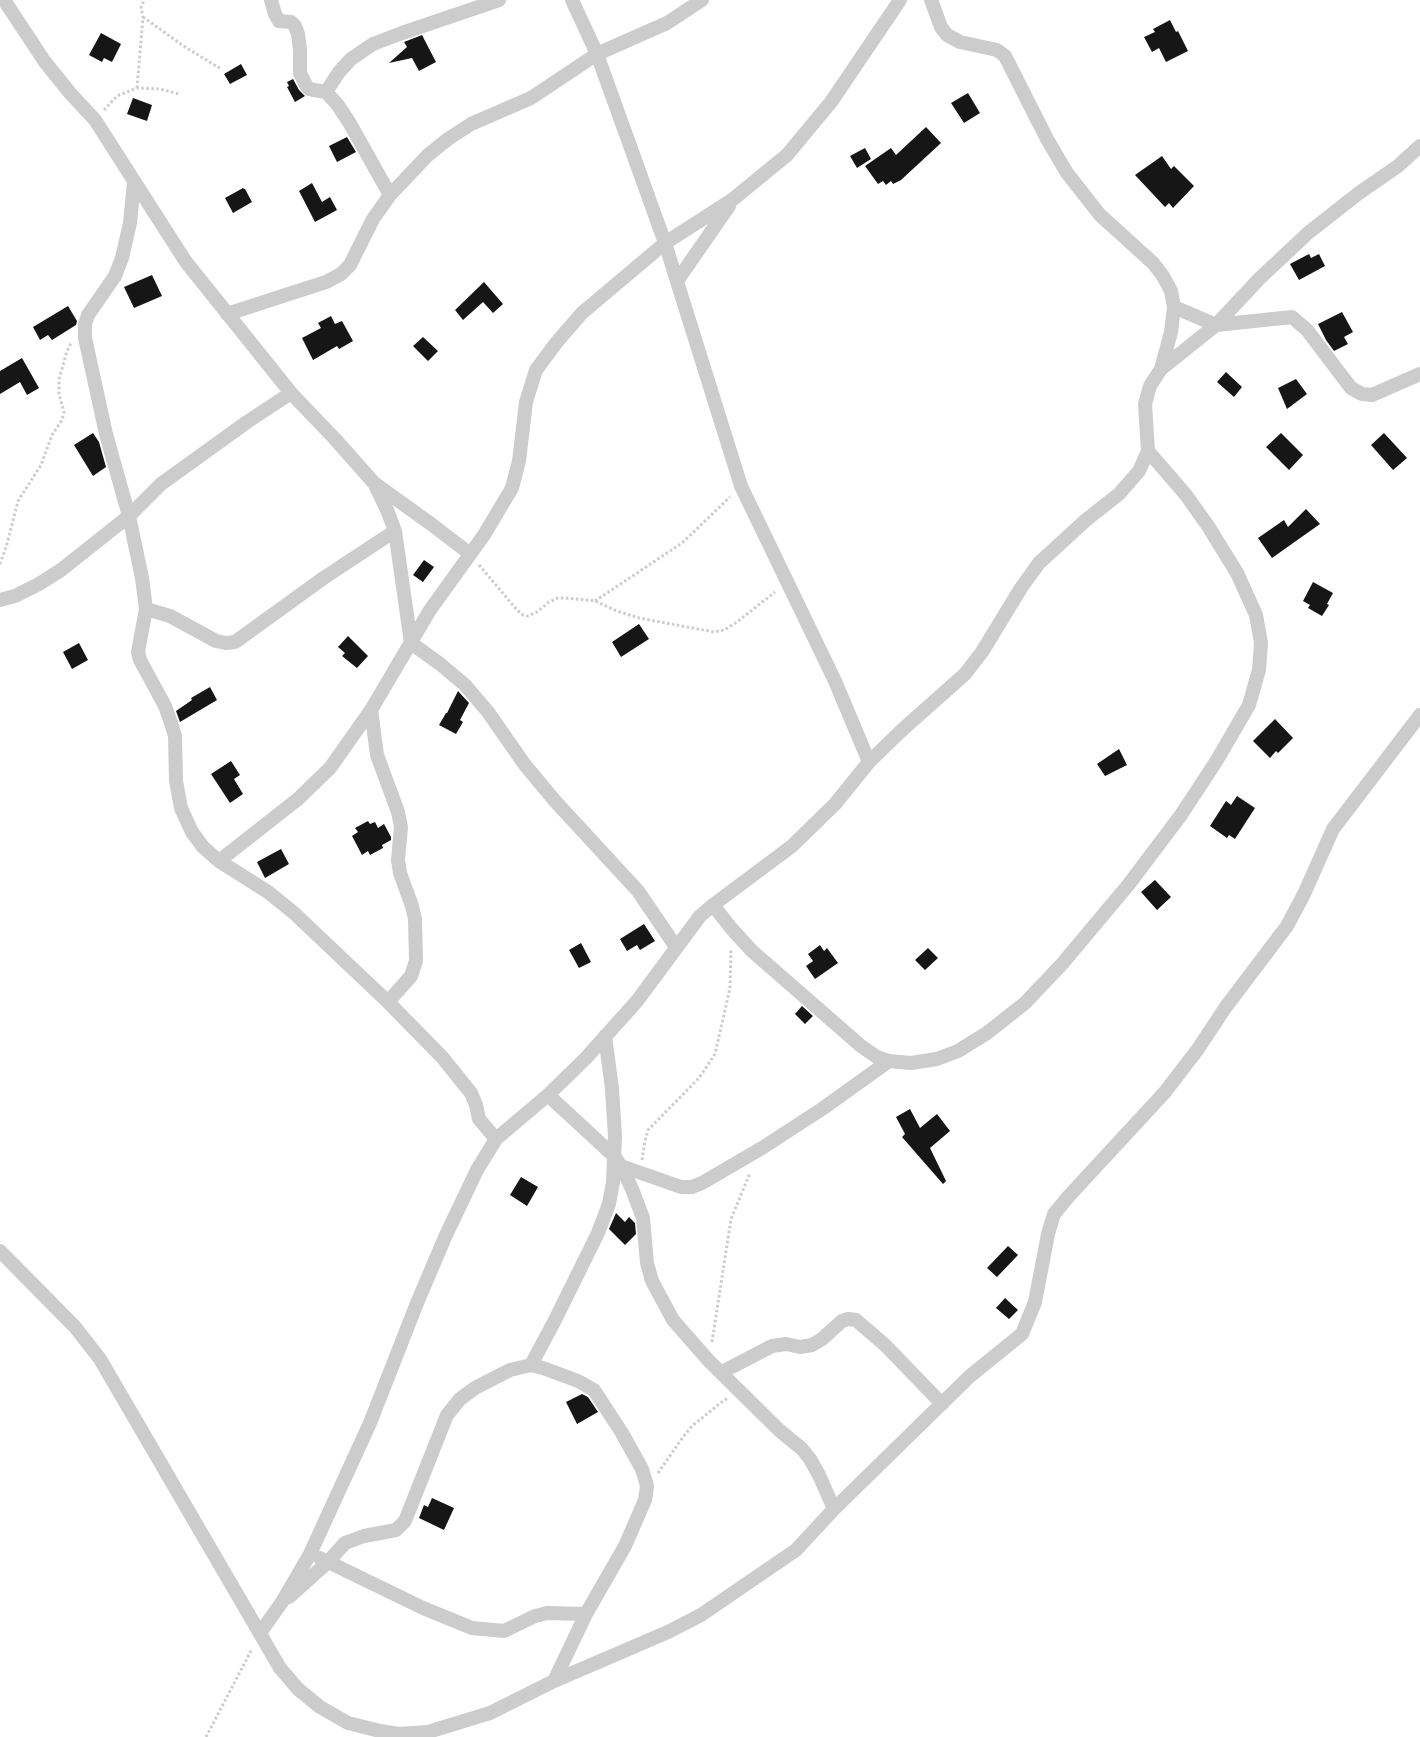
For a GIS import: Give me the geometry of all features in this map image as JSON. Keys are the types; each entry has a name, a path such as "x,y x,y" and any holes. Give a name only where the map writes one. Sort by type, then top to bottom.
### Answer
{"street":[{"path":"4,0 45,62 95,120 186,262 291,394 374,483 469,554"},
{"path":"271,0 275,14 280,21 291,22 298,34 300,73 306,85 309,88 326,92 338,104 390,195"},
{"path":"326,92 339,72 351,59 373,44 402,32 499,0"},
{"path":"572,0 597,54 665,243 741,486 835,681 869,762"},
{"path":"227,314 326,282 341,274 350,265 373,219 390,195 428,155 448,139 472,124 531,98 597,54 667,23 702,0"},
{"path":"218,861 298,799 330,768 371,710 430,610 484,534 512,488 519,461 526,402 536,370 582,313 665,243 732,200 787,155 831,102 900,0"},
{"path":"260,1633 282,1602 310,1554 370,1423 416,1303 446,1235 477,1170 496,1139 548,1095 586,1058 637,1001 700,916 792,846 835,804 869,762 965,674 982,652 1021,588 1039,563 1086,520 1120,494 1140,471 1148,451 1145,404 1150,386 1161,369 1172,332 1174,307 1171,290 1153,263 1100,215 1067,173 1047,139 1005,56 997,50 960,42 947,35 941,27 930,0"},
{"path":"1161,369 1216,325 1259,279 1308,233 1398,166 1420,146"},
{"path":"134,182 130,223 122,258 115,276 88,315 84,338 106,434 129,516 142,578 146,609 138,652 140,660 165,706 173,729 176,750 176,781 181,808 192,832 203,847 218,861 268,892 294,913 388,1002 442,1057 462,1081 476,1105 479,1119 496,1139"},
{"path":"677,281 732,200"},
{"path":"1174,307 1216,325 1292,317 1307,330 1350,388 1362,394 1372,395 1420,374"},
{"path":"0,600 15,596 61,570 129,516 160,484 247,422 291,394"},
{"path":"713,905 752,951 861,1046 877,1057 889,1061 911,1063 937,1059 958,1051 987,1033 1025,1003 1062,964 1129,884 1181,815 1217,760 1249,705 1259,670 1261,642 1256,616 1237,574 1208,526 1186,495 1148,451"},
{"path":"374,483 395,530 411,643 465,685 488,712 525,765 638,891 676,947"},
{"path":"146,609 170,616 216,642 235,642 325,577 395,530"},
{"path":"371,710 377,755 398,812 401,827 398,848 399,867 415,919 416,961 411,976 388,1002"},
{"path":"0,1251 75,1327 100,1359 280,1668 298,1689 320,1708 348,1723 399,1734 428,1732 490,1713 554,1680 668,1632 701,1615 796,1550 834,1509 975,1371 1022,1334 1035,1302 1048,1234 1054,1214 1165,1092 1198,1049 1225,1008 1287,926 1304,894 1333,829 1420,715"},
{"path":"531,1365 556,1320 598,1233 609,1204 618,1161 605,1036"},
{"path":"548,1095 618,1161 640,1173 681,1187 692,1187 762,1148 822,1109 889,1061"},
{"path":"618,1161 632,1189 642,1218 652,1281 673,1320 709,1361 759,1411 802,1449 810,1459 834,1509"},
{"path":"722,1372 772,1346 786,1344 812,1345 822,1339 842,1321 848,1319 856,1320 886,1345 942,1404"},
{"path":"282,1602 328,1562 337,1550 352,1539 383,1533 400,1527 405,1521 418,1493 447,1416 460,1399 489,1380 510,1370 531,1365 578,1381 594,1390 622,1433 642,1469 647,1486 645,1500 625,1546 586,1614 554,1680"},
{"path":"310,1554 423,1608 472,1628 504,1631 535,1616 547,1613 586,1614"}],"path":[{"path":"137,88 144,0"},
{"path":"143,17 221,69"},
{"path":"95,120 117,96 137,88 160,89 179,94"},
{"path":"0,564 18,501 41,465 52,435 62,420 64,412 58,394 59,378 67,351 85,324"},
{"path":"595,602 682,542 741,486"},
{"path":"469,554 517,610 523,615 528,616 558,598 595,602 639,618 714,632 724,630 737,622 787,583"},
{"path":"640,1173 648,1130 699,1078 715,1054 730,988 731,928"},
{"path":"709,1361 731,1219 745,1182 762,1148"},
{"path":"647,1486 664,1466 692,1426 723,1401 742,1392"},
{"path":"206,1737 260,1633"}],"building":[{"path":"1170,20 1188,51 1166,62 1159,48 1152,52 1144,37 1155,32 1153,29"},
{"path":"101,33 121,44 112,62 104,58 102,62 89,55"},
{"path":"422,35 436,62 419,71 412,58 389,63 407,47 404,42"},
{"path":"241,64 247,75 230,84 224,74"},
{"path":"293,79 305,96 295,102 287,87 289,86 287,82"},
{"path":"968,93 980,113 964,123 951,103"},
{"path":"133,98 152,105 147,121 127,114"},
{"path":"926,127 941,143 901,180 893,184 891,181 886,185 883,181 878,184 865,166 891,148 896,155"},
{"path":"347,137 356,152 337,162 329,146"},
{"path":"865,148 871,159 857,168 850,156"},
{"path":"1162,156 1171,169 1174,166 1194,186 1173,208 1169,203 1165,207 1135,175"},
{"path":"312,183 322,202 330,197 337,210 315,222 299,191"},
{"path":"243,188 252,202 233,213 225,198"},
{"path":"1309,254 1311,258 1319,254 1325,266 1299,280 1290,264"},
{"path":"152,275 162,296 134,308 124,287"},
{"path":"484,282 503,304 493,313 483,302 463,320 455,310"},
{"path":"68,306 77,321 76,325 52,340 48,335 40,340 33,327"},
{"path":"1342,312 1353,332 1344,337 1348,344 1334,351 1318,324"},
{"path":"331,316 335,324 342,321 353,341 339,349 337,346 313,360 302,338 321,328 318,323"},
{"path":"423,337 438,351 428,361 413,346"},
{"path":"22,358 39,388 27,395 20,382 0,394 0,371"},
{"path":"1226,372 1242,387 1234,397 1217,382"},
{"path":"1296,379 1307,394 1287,409 1278,388"},
{"path":"93,433 99,442 106,467 93,476 74,445"},
{"path":"1281,433 1303,455 1289,470 1266,447"},
{"path":"1384,433 1407,458 1393,470 1371,445"},
{"path":"1306,509 1320,524 1272,558 1258,538 1284,520 1288,527"},
{"path":"424,560 434,567 423,582 413,575"},
{"path":"1313,582 1333,593 1327,604 1329,605 1322,616 1308,608 1310,605 1303,601"},
{"path":"639,624 649,639 621,657 612,642"},
{"path":"348,636 368,656 357,668 342,656 345,653 338,647"},
{"path":"79,643 88,660 72,669 63,652"},
{"path":"210,687 217,700 180,722 176,711 192,700 191,698"},
{"path":"458,691 469,703 460,720 463,722 456,734 439,725"},
{"path":"1275,719 1293,738 1270,758 1253,741"},
{"path":"1119,749 1127,765 1105,776 1097,764"},
{"path":"231,761 240,775 234,779 243,794 230,803 211,774"},
{"path":"1237,796 1255,808 1235,839 1229,835 1227,838 1210,826 1226,801 1231,805"},
{"path":"368,821 370,824 375,822 378,828 384,824 391,840 382,845 383,848 370,855 368,851 362,855 352,836 358,832 355,828"},
{"path":"281,849 289,864 265,878 257,862"},
{"path":"1155,880 1171,897 1157,910 1141,892"},
{"path":"644,924 655,941 640,950 637,945 627,951 620,939"},
{"path":"581,943 591,962 579,968 569,950"},
{"path":"820,945 824,951 827,948 838,963 815,979 806,966 813,961 808,954"},
{"path":"928,948 938,958 925,970 915,960"},
{"path":"802,1006 813,1016 805,1024 795,1014"},
{"path":"910,1109 920,1128 937,1114 950,1131 930,1148 946,1181 943,1184 902,1137 905,1134 896,1117"},
{"path":"521,1177 538,1187 527,1206 510,1195"},
{"path":"616,1213 625,1222 629,1217 635,1223 636,1234 625,1245 609,1229"},
{"path":"1008,1246 1018,1255 997,1277 987,1268"},
{"path":"1005,1298 1018,1310 1009,1319 996,1308"},
{"path":"582,1394 588,1397 598,1412 577,1424 566,1402"},
{"path":"432,1498 454,1508 444,1530 419,1518 424,1505 428,1507"}]}
